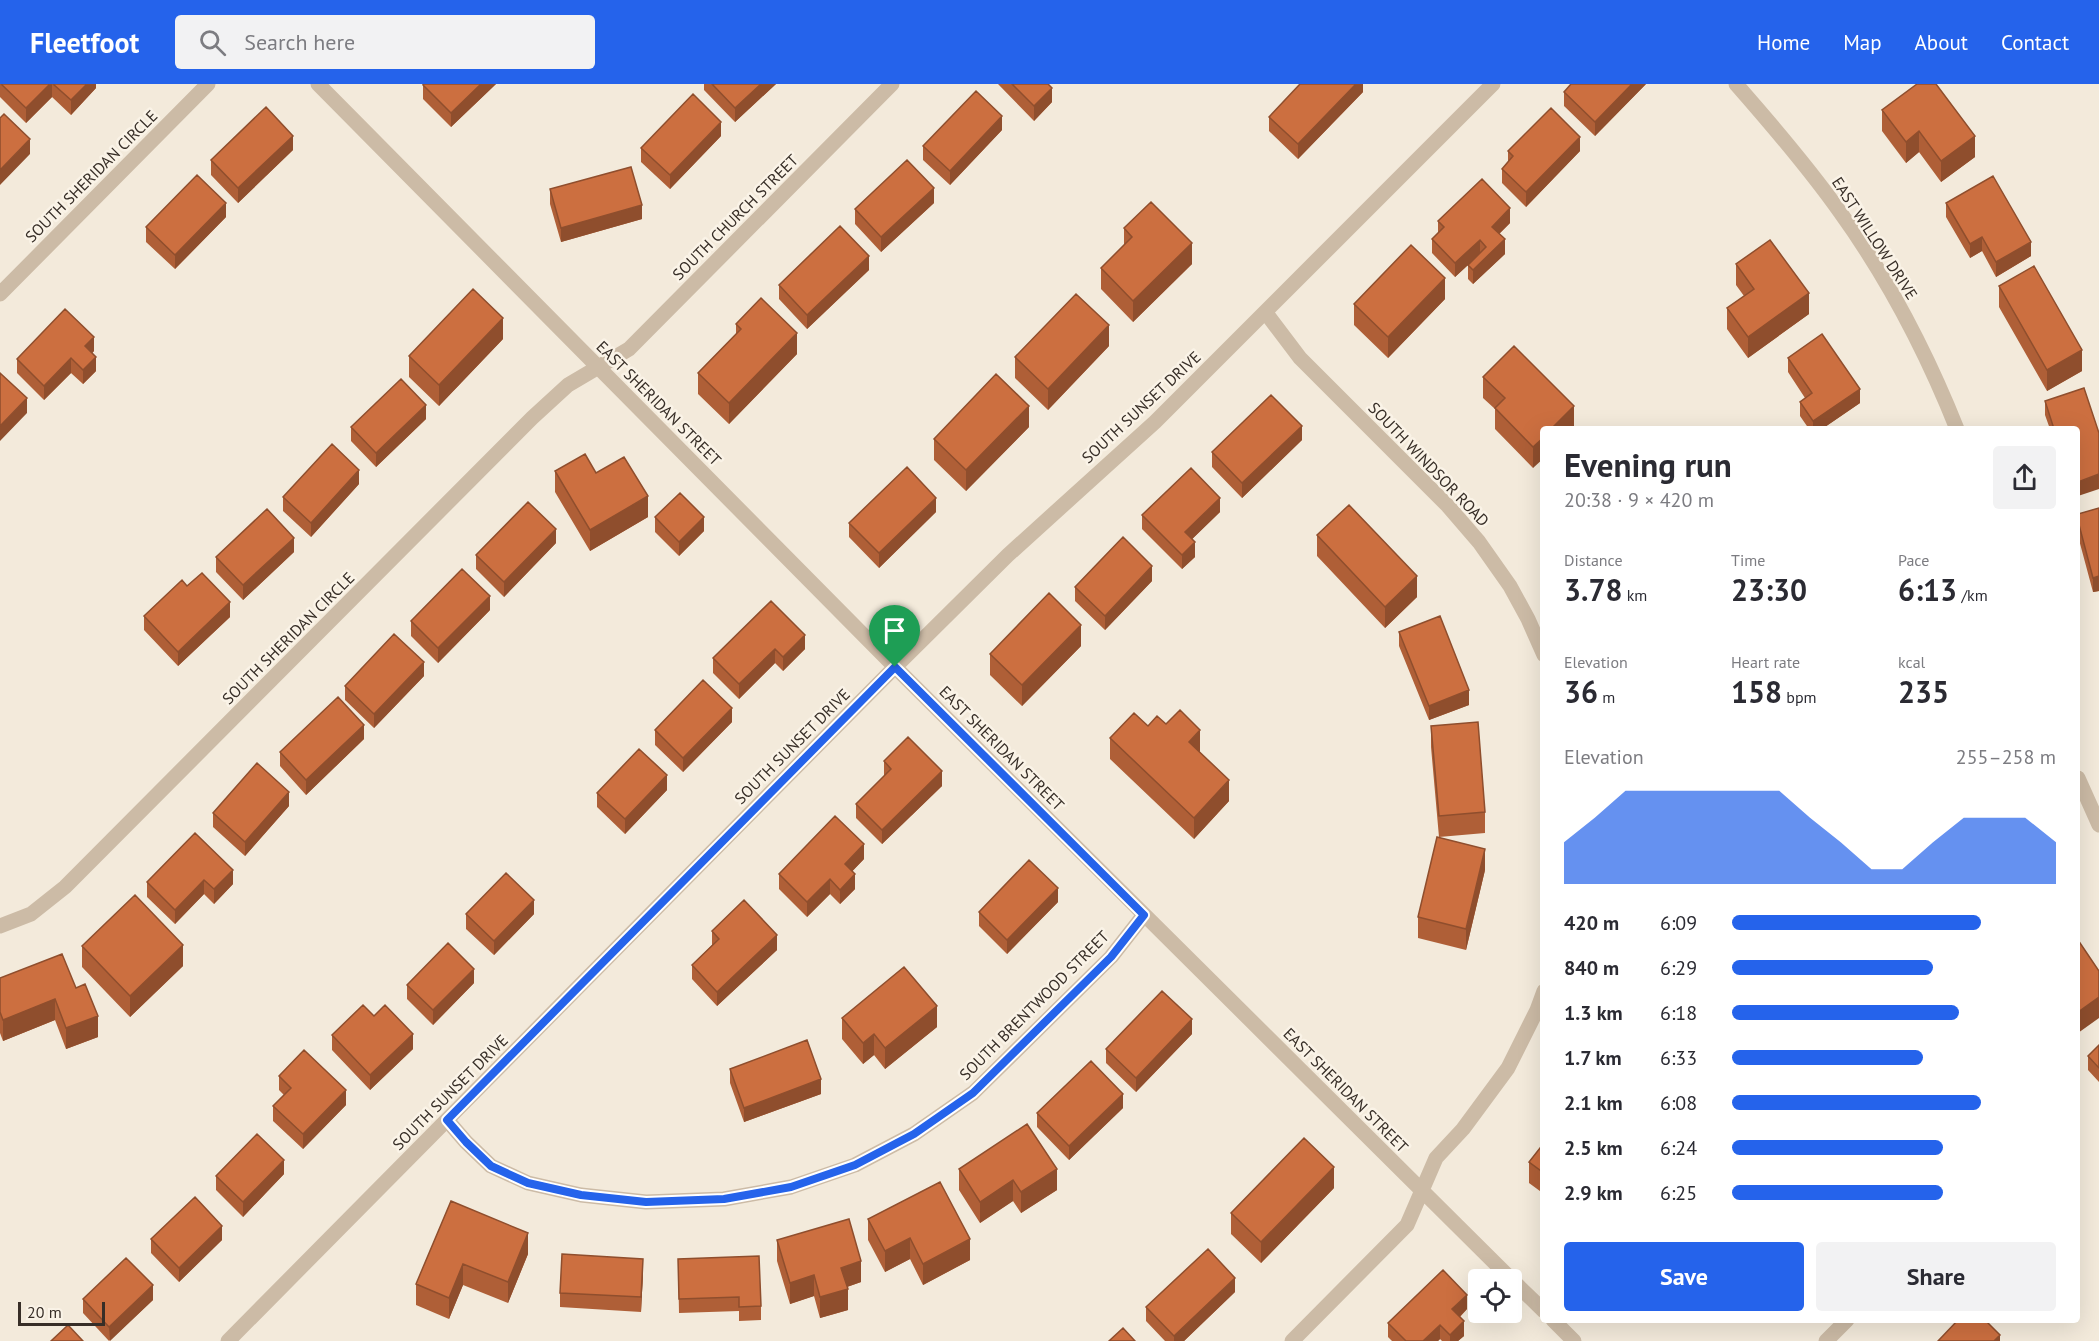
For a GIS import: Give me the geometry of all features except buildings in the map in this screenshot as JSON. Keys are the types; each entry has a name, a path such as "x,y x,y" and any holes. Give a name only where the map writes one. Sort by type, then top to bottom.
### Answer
{"street":[{"name":"SOUTH SHERIDAN CIRCLE","path":"0,294 208,84"},
{"name":"SOUTH CHURCH STREET","path":"598,368 629,349 892,84"},
{"name":"SOUTH SUNSET DRIVE","path":"228,1341 895,667 1008,555 1155,422 1493,84"},
{"name":"EAST WILLOW DRIVE","path":"1736,84 1786,140 1841,213 1897,302 1940,386 1956,426"},
{"name":"EAST SHERIDAN STREET","path":"326,87 598,368 895,667 1501,1269"},
{"name":"SOUTH WINDSOR ROAD","path":"1266,313 1300,358 1448,506 1479,542 1510,586 1540,646"},
{"name":"SOUTH SHERIDAN CIRCLE","path":"0,926 31,914 65,887 532,418 568,385 598,368"},
{"path":"2080,782 2099,825"},
{"name":"SOUTH BRENTWOOD STREET","path":"447,1120 491,1166 528,1183 581,1195 646,1202 702,1200 724,1199 791,1187 855,1165 914,1134 973,1093 1111,957 1144,915"},
{"path":"1292,1341 1407,1225 1436,1158 1463,1129 1508,1068 1540,1002"},
{"name":"EAST SHERIDAN STREET","path":"1522,1290 1540,1307"},
{"path":"1556,1323 1574,1341"},
{"path":"1826,1341 1844,1323"}],"route":[{"path":"895,667 1144,915 1111,957 973,1093 914,1134 855,1165 791,1187 724,1199 646,1202 581,1195 528,1183 491,1166 447,1120 895,667"}]}
